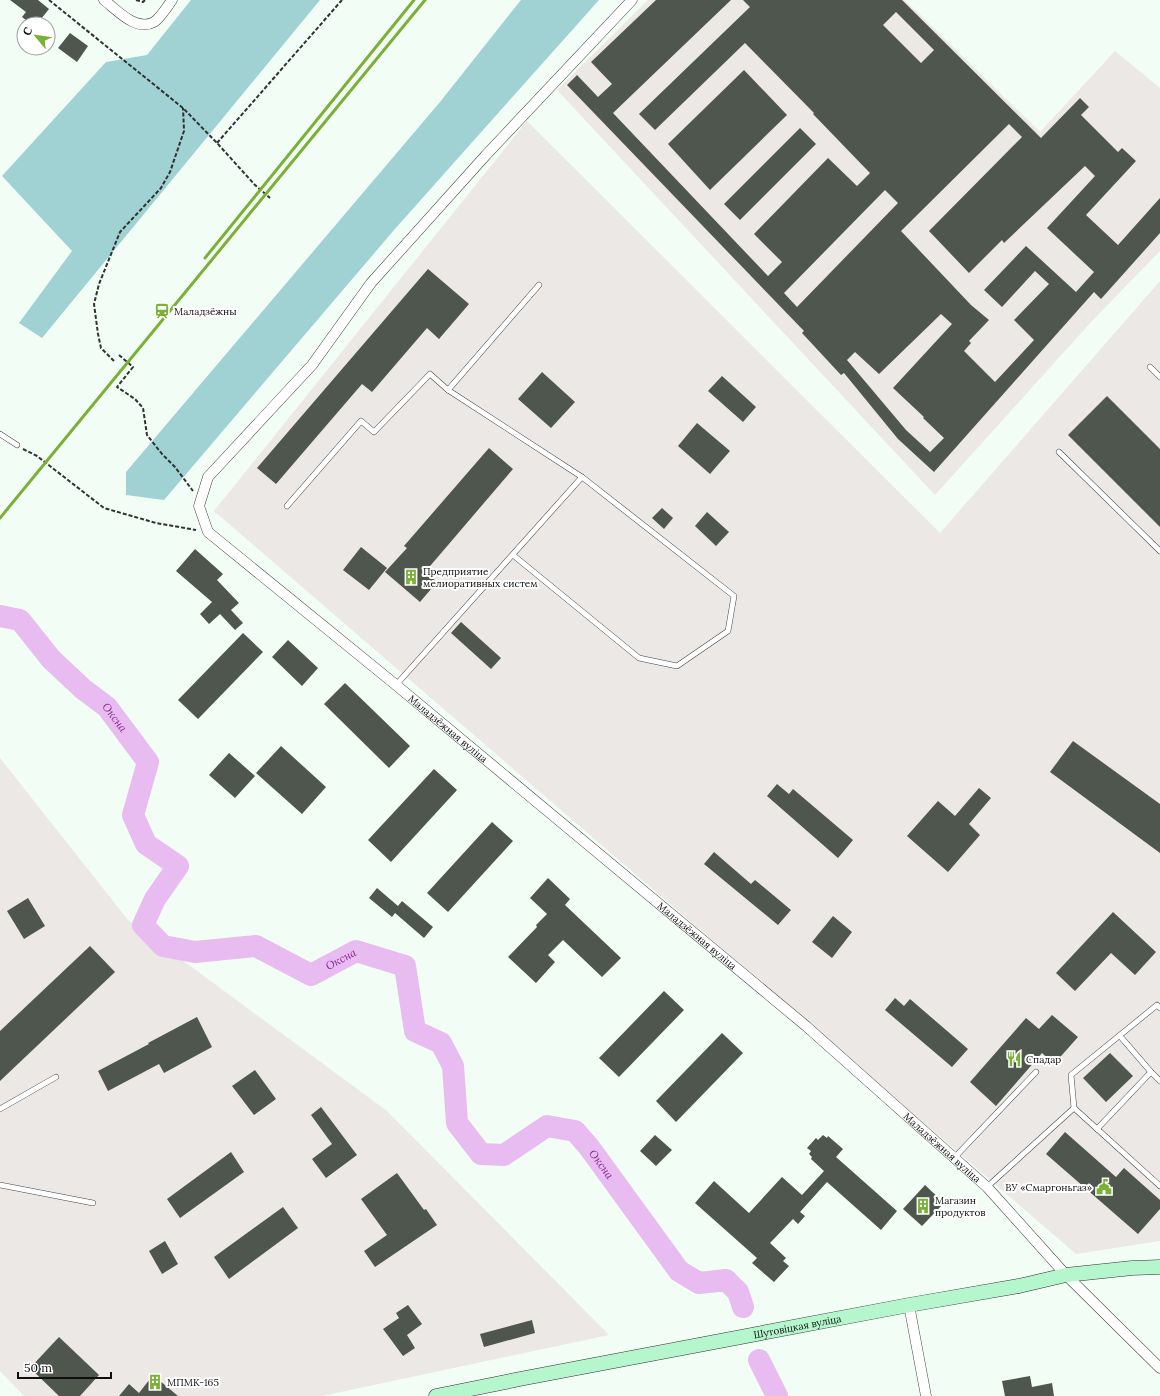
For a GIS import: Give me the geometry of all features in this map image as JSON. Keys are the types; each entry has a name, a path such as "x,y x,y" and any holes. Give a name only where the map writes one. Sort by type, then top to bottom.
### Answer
{"main road":[{"name":"Шутовіцкая вуліца","path":"436,1396 533,1376 1019,1286 1066,1275 1132,1268 1160,1267"}],"street":[{"path":"104,0 133,22 144,25 155,22 172,0"},
{"path":"208,532 199,506 208,477 312,365 371,283 492,150 632,0"},
{"name":"Маладзёжная вуліца","path":"208,532 396,685 806,1026 987,1187 1066,1275 1160,1368"},
{"path":"910,1305 926,1396"}],"lane":[{"path":"448,390 539,285"},
{"path":"1150,368 1160,377"},
{"path":"287,506 361,421 374,432 430,374 448,390 582,477 734,596 728,631 677,666 638,658 513,555"},
{"path":"0,434 17,446"},
{"path":"1059,452 1160,551"},
{"path":"396,685 582,477"},
{"path":"1160,1008 1157,1005 1071,1075 1074,1108 1160,1186"},
{"path":"1120,1036 1160,1081"},
{"path":"955,1157 1036,1072"},
{"path":"1097,1129 1151,1072"},
{"path":"0,1109 56,1077"},
{"path":"987,1187 1074,1108"},
{"path":"0,1185 93,1203"}],"path":[{"path":"49,0 183,108 256,186 270,198"},
{"path":"136,0 143,2 145,0"},
{"path":"217,143 342,0"},
{"path":"114,361 101,348 98,334 94,304 99,284 120,232 161,188 170,172 184,131 183,108"},
{"path":"120,355 133,367 117,387 135,399 143,408 147,435 201,500"},
{"path":"17,446 37,456 104,508 156,522 208,532"}],"shaded area":[{"path":"191,0 320,0 42,338 19,323 72,251 2,176 106,62 147,55"},
{"path":"521,0 599,0 394,230 164,500 126,495 126,472 440,102"},
{"path":"648,0 905,0 1040,132 1115,51 1160,88 1160,251 1092,321 935,495 557,90"},
{"path":"527,121 940,533 1160,281 1160,1241 1076,1254 214,511"},
{"path":"0,758 128,920 387,1111 609,1335 322,1396 24,1396 0,1371"}],"building":[{"path":"10,0 38,0 49,9 43,16 23,16 26,12"},
{"path":"656,0 731,0 613,113 768,276 782,262 754,234 828,158 857,186 870,173 813,114 814,113 745,43 655,130 639,114 750,7 743,0 902,0 1041,138 1080,98 1089,107 1081,115 1118,152 1122,148 1136,161 1086,215 1118,245 1160,198 1160,233 1101,299 1094,292 934,472 898,439 844,373 841,375 802,333 804,331 567,85 577,75 598,97 612,84 591,62","holes":["896,12 934,50 921,63 883,25","1009,124 1022,137 929,231 969,273 1002,240 1004,243 1085,166 1095,176 1047,228 1094,272 1076,292 1026,246 984,290 1002,307 1035,271 1049,284 1014,320 1034,340 995,382 964,351 971,343 969,341 989,320 971,305 901,231","885,190 898,203 797,307 784,293","941,314 952,324 893,388 944,438 930,452 906,430 847,360 855,352 879,374"]},
{"path":"70,33 88,46 77,62 58,48"},
{"path":"744,70 787,115 710,190 668,144"},
{"path":"800,128 816,144 740,220 724,204"},
{"path":"428,269 469,304 439,339 427,328 372,392 362,384 276,484 257,468"},
{"path":"542,372 575,402 551,428 518,399"},
{"path":"722,376 756,407 743,422 708,391"},
{"path":"1107,396 1160,449 1160,527 1068,435"},
{"path":"697,423 730,451 710,474 678,446"},
{"path":"489,448 513,469 425,572 437,582 420,602 385,572 407,548 404,546"},
{"path":"662,508 673,518 664,529 652,518"},
{"path":"707,512 729,532 716,546 695,526"},
{"path":"361,547 387,568 369,590 343,570"},
{"path":"195,549 223,574 217,580 239,603 231,610 243,623 235,630 220,614 209,624 200,614 212,602 176,571"},
{"path":"461,622 501,658 491,669 451,633"},
{"path":"243,633 263,652 198,719 178,700"},
{"path":"288,640 318,668 302,686 272,657"},
{"path":"345,683 410,746 389,768 324,704"},
{"path":"1073,741 1160,804 1160,853 1050,772"},
{"path":"281,746 326,787 302,814 256,773"},
{"path":"229,753 255,776 235,798 209,775"},
{"path":"434,769 457,790 391,862 368,840"},
{"path":"777,784 789,794 793,789 853,840 838,858 767,796"},
{"path":"979,788 991,798 969,824 980,835 948,872 907,836 938,801 955,816"},
{"path":"492,822 513,841 448,912 427,893"},
{"path":"714,852 751,884 755,880 791,910 778,925 704,864"},
{"path":"548,878 570,899 565,905 621,958 602,977 563,940 548,955 555,962 536,983 508,957 537,927 536,925 547,914 530,898"},
{"path":"377,888 398,906 402,901 433,927 424,938 395,913 392,917 369,898"},
{"path":"28,898 45,926 24,939 7,911"},
{"path":"1113,912 1156,952 1135,975 1111,953 1075,991 1056,973"},
{"path":"833,916 852,932 832,958 812,942"},
{"path":"90,946 115,972 0,1081 0,1031"},
{"path":"664,991 684,1010 619,1077 599,1058"},
{"path":"895,998 904,1006 910,999 968,1049 952,1067 885,1010"},
{"name":"Спадар","path":"1052,1015 1078,1037 1054,1064 1042,1053 996,1106 970,1082 1026,1018 1039,1029"},
{"path":"197,1017 212,1047 164,1073 159,1064 108,1091 98,1071"},
{"path":"722,1033 743,1053 676,1122 656,1101"},
{"path":"1110,1053 1133,1076 1106,1102 1083,1078"},
{"path":"255,1070 276,1099 254,1115 232,1086"},
{"path":"321,1107 357,1155 326,1178 312,1159 332,1144 311,1115"},
{"path":"1065,1132 1116,1177 1124,1168 1160,1200 1160,1209 1138,1234 1046,1154"},
{"path":"655,1135 672,1150 656,1166 640,1151"},
{"path":"823,1135 827,1138 828,1136 843,1149 836,1157 897,1211 881,1230 827,1182 800,1212 805,1216 798,1224 793,1219 770,1243 786,1258 783,1261 789,1266 774,1282 752,1263 757,1258 695,1203 714,1181 749,1213 782,1177 802,1195 824,1171 811,1159 812,1157 809,1154 811,1151 807,1148 816,1138 818,1140"},
{"path":"231,1152 244,1172 180,1218 167,1199"},
{"path":"397,1173 437,1225 375,1267 364,1251 387,1235 361,1199"},
{"name":"Магазин продуктов","path":"925,1185 944,1203 922,1226 903,1209"},
{"path":"283,1207 298,1228 229,1279 214,1257"},
{"path":"165,1241 178,1264 162,1274 149,1251"},
{"path":"408,1305 422,1324 407,1335 415,1348 403,1356 383,1329 399,1318 396,1313"},
{"path":"532,1320 535,1333 484,1347 480,1334"},
{"path":"59,1337 99,1375 80,1396 59,1396 30,1368"},
{"name":"МПМК-165","path":"153,1375 178,1396 119,1396 129,1384 139,1393"},
{"path":"1030,1376 1032,1387 1052,1383 1054,1396 1005,1396 1002,1381"}],"waterway":[{"name":"Оксна","path":"0,616 20,620 51,659 83,689 107,707 148,762 133,815 146,844 178,866 155,899 143,925 163,946 195,952 256,946 311,975 356,951 405,966 415,1031 441,1043 453,1066 457,1123 481,1154 504,1155 547,1126 575,1131 589,1147 679,1271 699,1283 726,1280 738,1292 743,1307"},
{"name":"Оксна","path":"759,1360 777,1396"}],"railway":[{"path":"205,258 414,0"},
{"path":"0,518 425,0"}],"place":[{"name":"Маладзёжны","path":"162,311"},
{"name":"Предприятие мелиоративных систем","path":"411,577"},
{"name":"Спадар","path":"1014,1059"},
{"name":"ВУ «Смаргоньгаз»","path":"1104,1187"},
{"name":"Магазин продуктов","path":"923,1206"},
{"name":"МПМК-165","path":"155,1382"}]}
